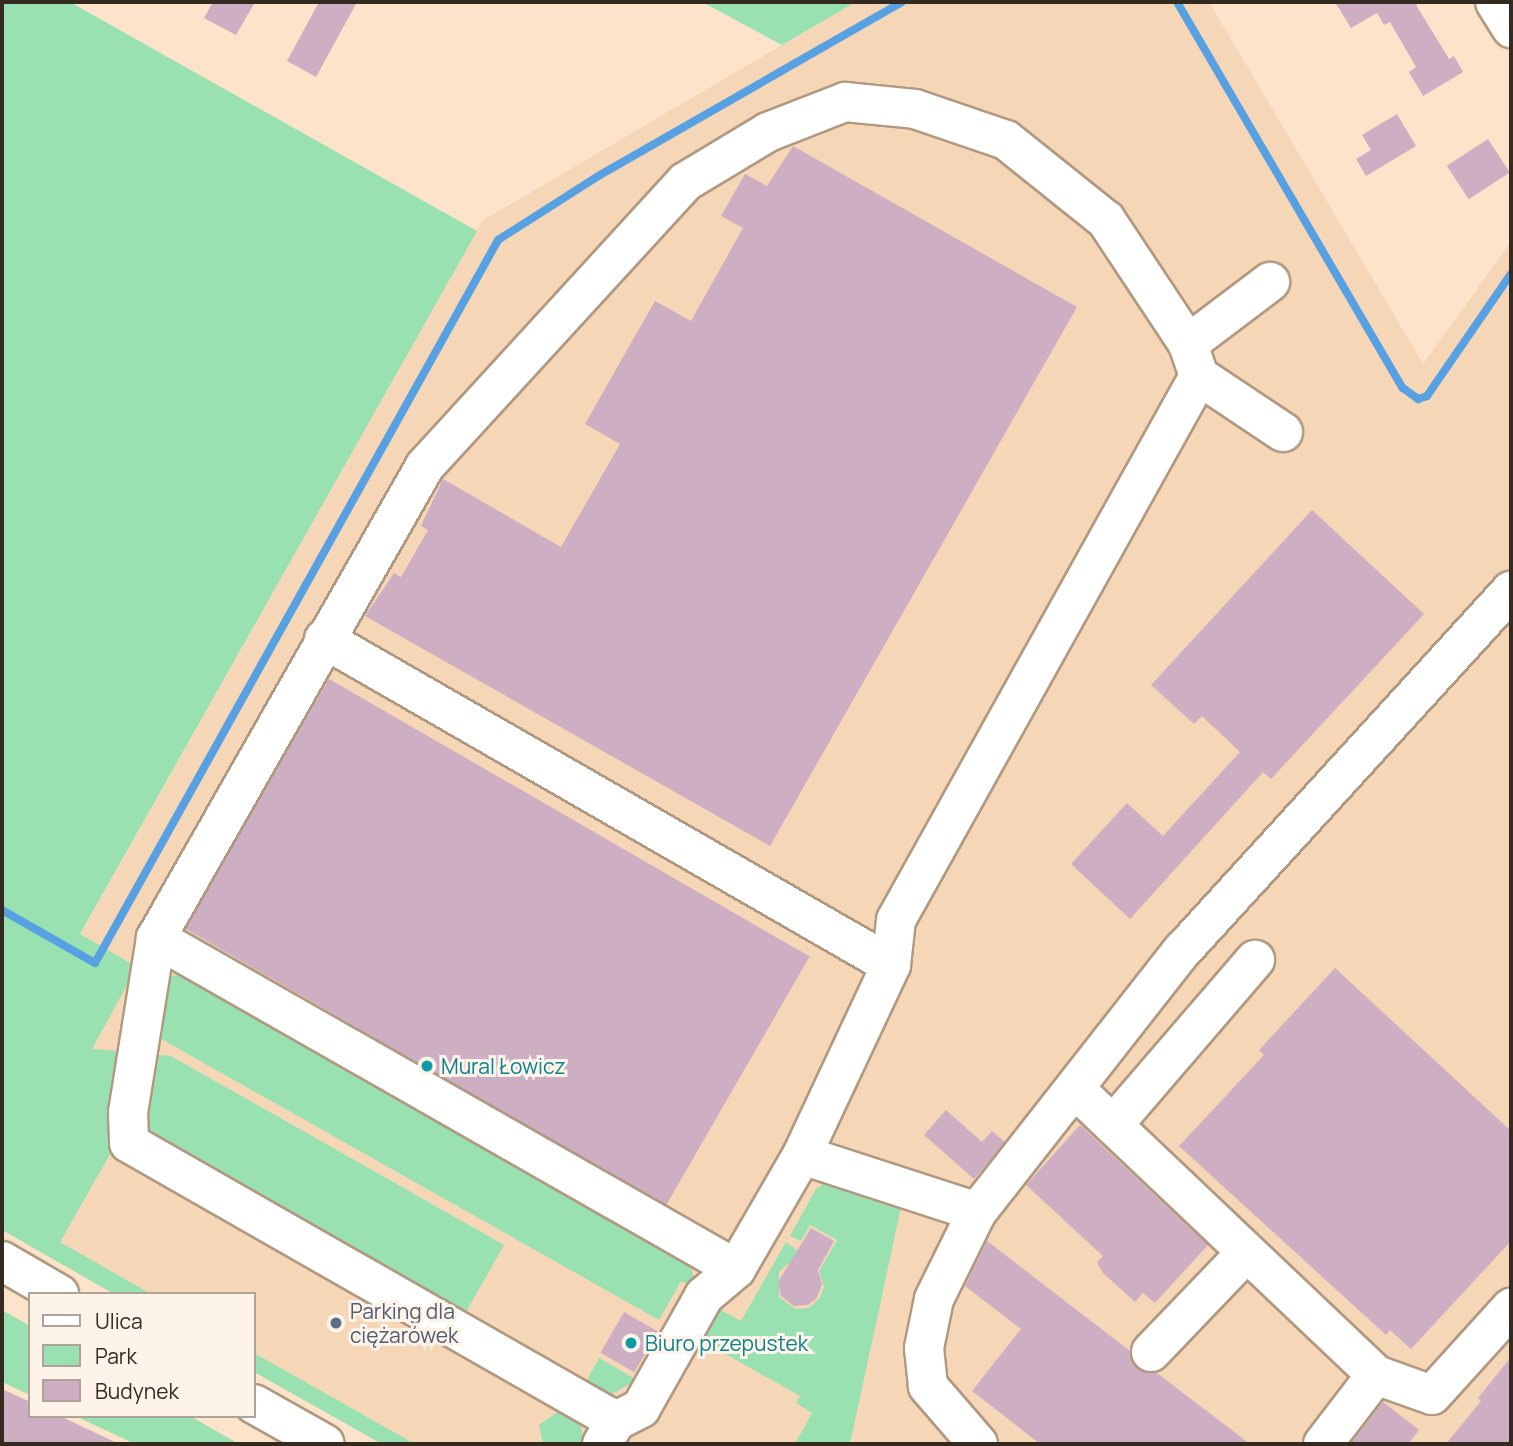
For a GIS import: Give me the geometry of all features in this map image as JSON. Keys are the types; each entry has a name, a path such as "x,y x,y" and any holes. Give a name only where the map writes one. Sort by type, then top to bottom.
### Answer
{"street":[{"path":"1495,2 1511,28"},
{"path":"1270,282 1194,360 896,920 891,965 802,1155 736,1269 704,1296 641,1408 609,1433 129,1143 128,1112 156,938 324,639 425,466 685,182 768,132 845,102 915,109 1006,140 1106,220 1194,360 1283,432"},
{"path":"978,1444 928,1386 924,1348 934,1299 977,1212 1182,951 1511,592"},
{"path":"324,639 891,965"},
{"path":"156,938 736,1269"},
{"path":"1113,1125 1255,960"},
{"path":"1075,1089 1245,1254 1376,1375 1432,1395 1511,1308"},
{"path":"802,1155 977,1212"},
{"path":"1150,1352 1245,1254"},
{"path":"2,1261 56,1292"},
{"path":"1322,1444 1376,1375"},
{"path":"256,1405 325,1444"}],"shaded area":[{"path":"856,2 1209,2 1423,364 1511,242 1511,1444 390,1444 256,1368 256,1292 122,1292 2,1213 136,967 80,935 482,221"}],"green space":[{"path":"2,2 70,2 477,231 80,934 137,967 92,1049 129,1052 113,1149 60,1242 148,1292 110,1292 2,1230"},
{"path":"702,2 856,2 782,45"},
{"path":"180,975 690,1264 694,1278 692,1286 681,1281 659,1320 156,1036 169,976"},
{"path":"149,1054 171,1056 504,1245 466,1312 485,1326 156,1144 143,1128"},
{"path":"828,1181 903,1198 850,1444 795,1444 812,1413 796,1403 800,1396 699,1339 717,1308 741,1321 786,1242 807,1259 788,1264 779,1272 779,1297 796,1309 809,1308 819,1299 824,1287 819,1271 837,1240 810,1225 801,1241 790,1236 816,1189"},
{"path":"2,1310 28,1325 28,1394 2,1382"},
{"path":"256,1354 415,1444 382,1444 256,1373"},
{"path":"599,1358 637,1380 610,1395 583,1387"},
{"path":"559,1411 581,1424 583,1444 546,1444 542,1440 539,1425"},
{"path":"79,1418 194,1418 239,1444 135,1444"}],"building":[{"path":"213,2 255,2 236,35 204,18"},
{"path":"319,2 357,2 316,77 287,61"},
{"path":"1335,2 1422,2 1416,5 1449,59 1454,56 1463,72 1423,96 1409,72 1416,67 1390,22 1384,25 1377,13 1351,28"},
{"path":"1397,114 1416,146 1366,176 1356,159 1371,150 1362,135"},
{"path":"1488,139 1510,173 1469,199 1447,166"},
{"path":"793,146 1077,307 770,846 365,616 394,573 401,577 428,530 421,526 443,479 561,547 620,444 585,424 655,301 691,321 743,228 721,216 745,174 767,186"},
{"path":"1312,510 1424,614 1271,779 1263,772 1130,919 1071,864 1127,803 1163,836 1240,752 1202,716 1194,724 1151,685"},
{"path":"329,679 810,956 666,1206 185,928"},
{"path":"1335,968 1511,1131 1511,1241 1411,1349 1390,1330 1386,1335 1179,1146 1264,1055 1259,1050"},
{"path":"946,1110 982,1142 992,1131 1005,1142 974,1179 924,1135"},
{"path":"1080,1125 1208,1245 1155,1303 1143,1293 1135,1302 1103,1273 1097,1262 1103,1256 1026,1185"},
{"path":"811,1228 834,1241 818,1270 822,1284 817,1298 808,1305 794,1306 781,1296 778,1282"},
{"path":"987,1241 1130,1351 1136,1368 1157,1373 1250,1444 1040,1444 972,1391 1021,1329 965,1286"},
{"name":"Biuro przepustek","path":"624,1312 658,1332 634,1372 600,1353"},
{"path":"1511,1357 1511,1444 1446,1444 1481,1401 1478,1398"},
{"path":"2,1389 28,1401 28,1418 64,1418 119,1444 2,1444"},
{"path":"1383,1402 1419,1430 1408,1444 1350,1444"}],"waterway":[{"path":"2,910 95,963 498,240 600,175 902,2"},
{"path":"1177,2 1403,388 1418,399 1427,396 1511,274"}],"place":[{"name":"Mural Łowicz","path":"427,1066"},
{"name":"Parking dla ciężarówek","path":"336,1323"},
{"name":"Biuro przepustek","path":"631,1343"}]}
